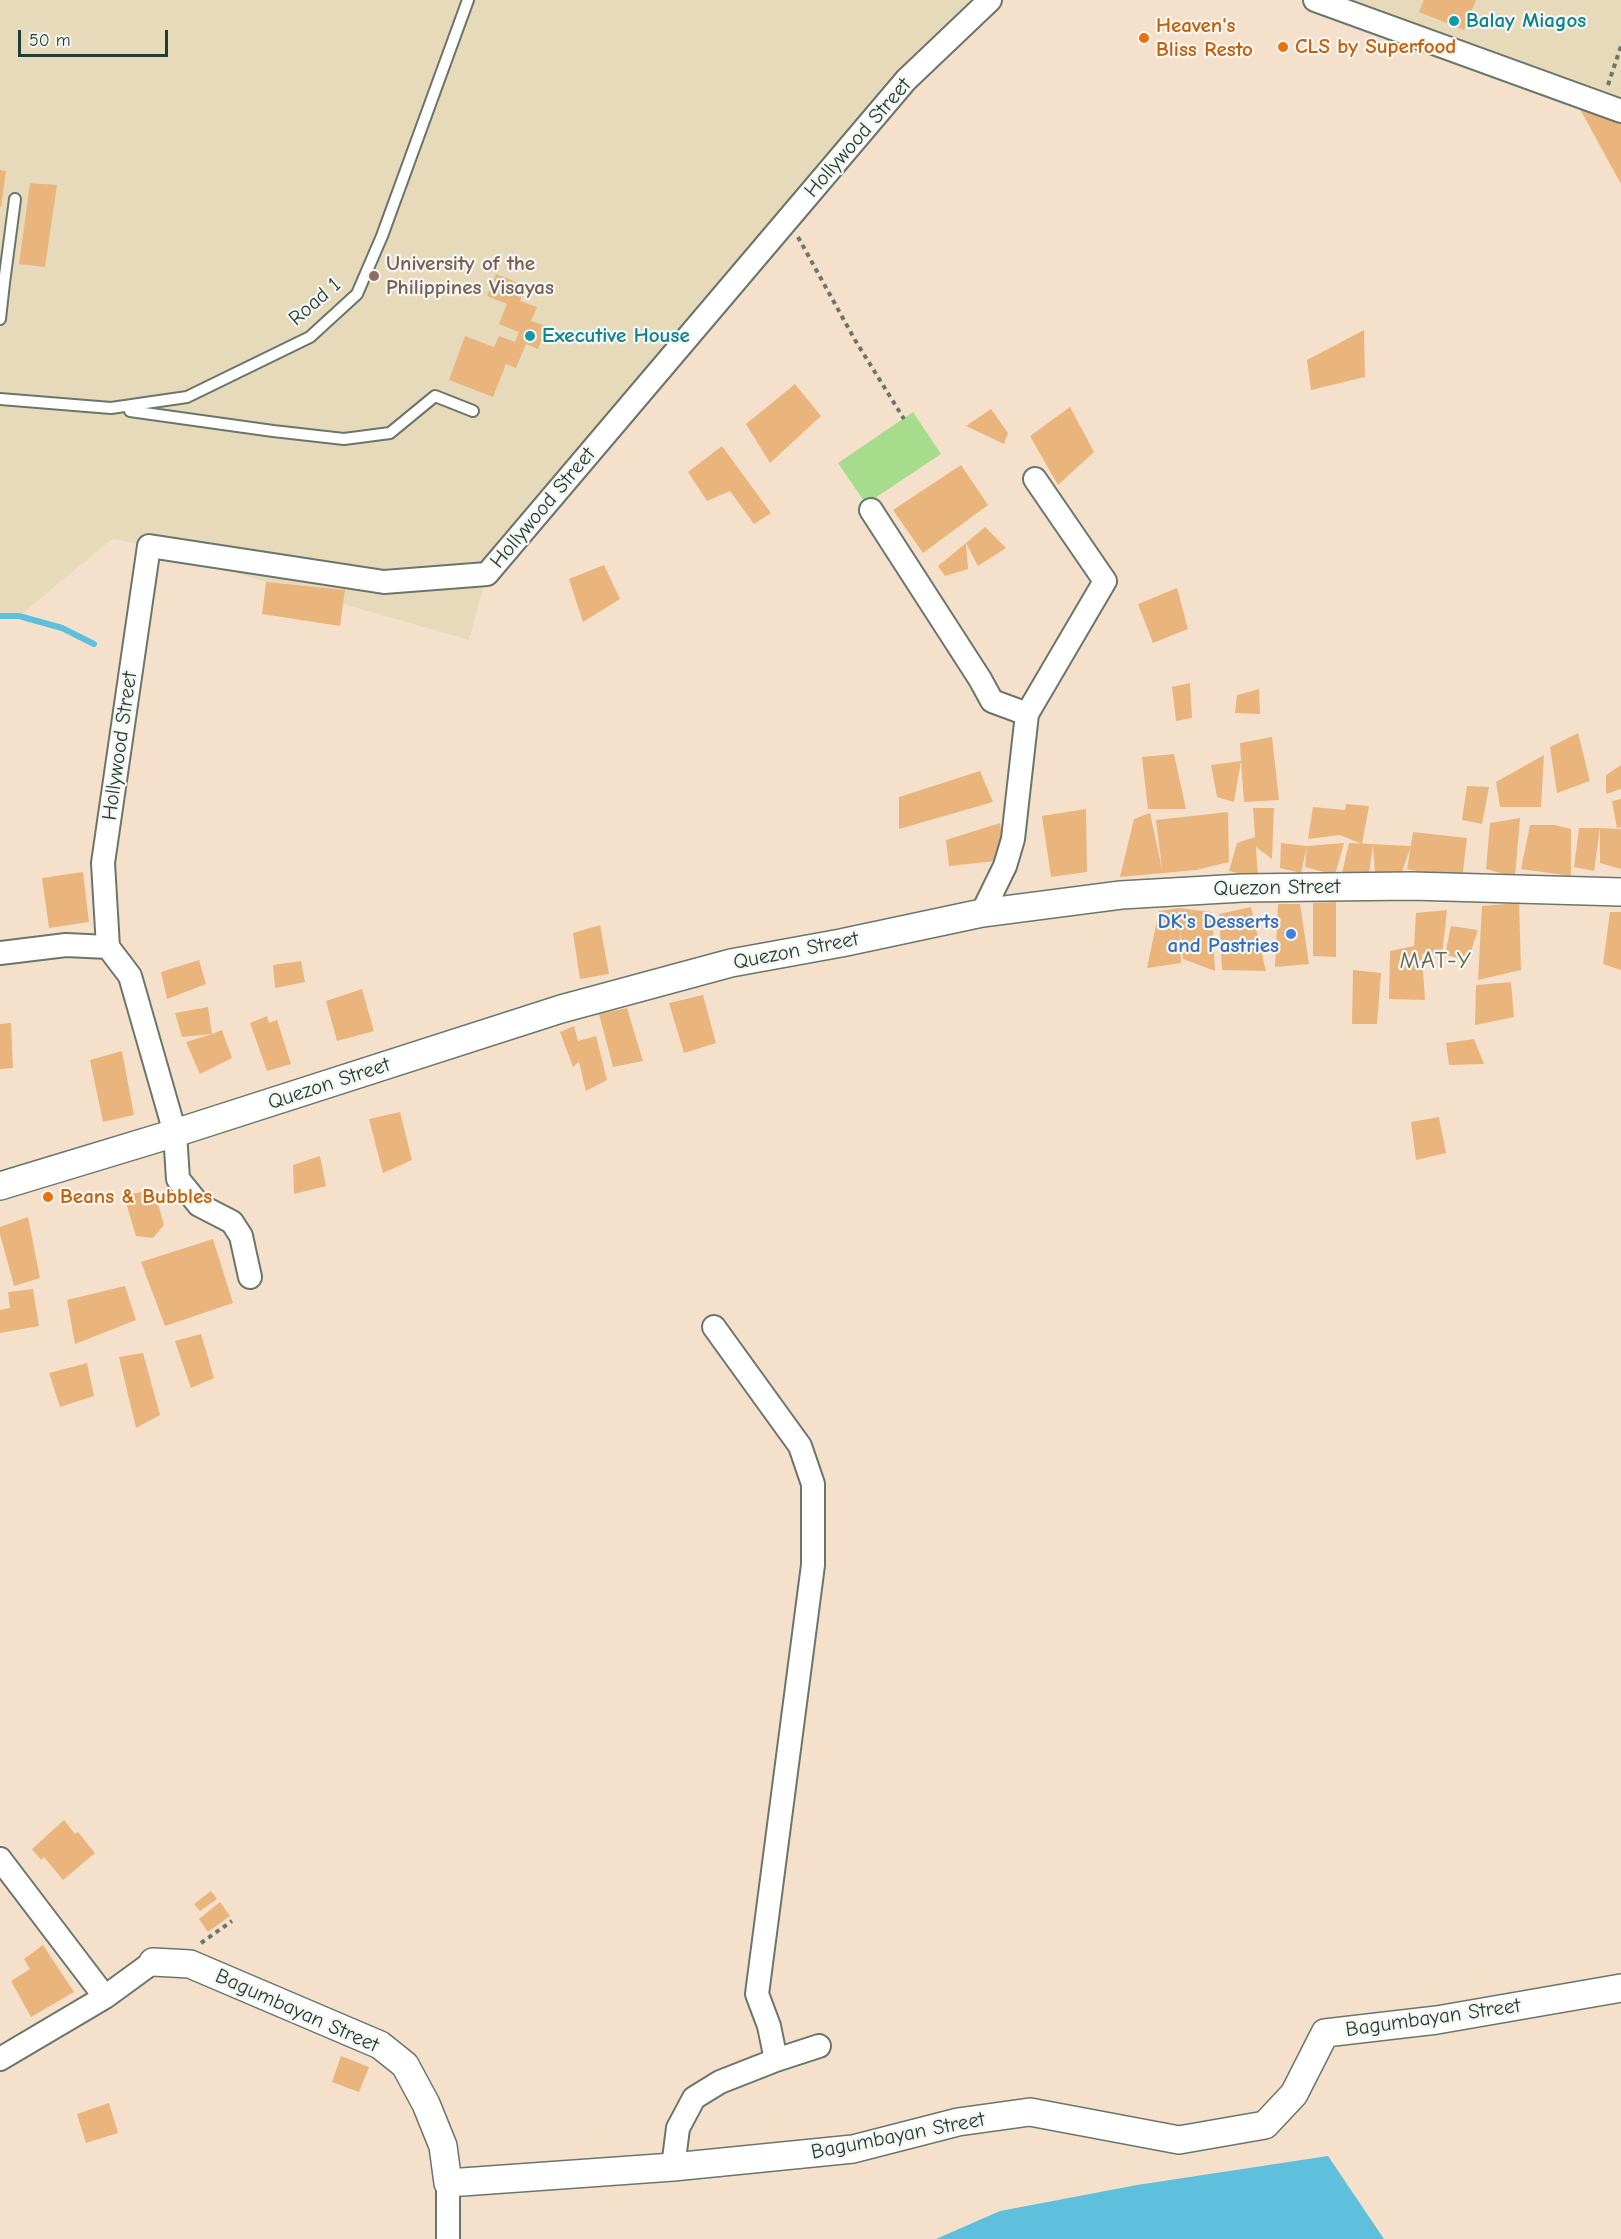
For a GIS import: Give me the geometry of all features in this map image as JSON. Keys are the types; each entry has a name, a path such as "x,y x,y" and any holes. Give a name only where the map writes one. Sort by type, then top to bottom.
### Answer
{"street":[{"name":"Hollywood Street","path":"108,947 103,863 148,546 384,582 487,574 906,80 990,0"},
{"path":"1315,0 1611,107"},
{"path":"982,913 1005,866 1013,839 1027,714 1106,581 1035,478"},
{"path":"871,510 992,701 1027,714"},
{"name":"Quezon Street","path":"0,1186 175,1133 561,1009 731,963 841,943 982,913 1121,895 1242,888 1412,886 1621,892"},
{"path":"0,953 66,945 108,947 130,976 175,1133 178,1179 198,1205 232,1222 241,1236 250,1277"},
{"path":"714,1327 800,1446 813,1484 813,1565 757,1994 769,2026 776,2060"},
{"path":"0,1859 105,1997"},
{"path":"0,2059 105,1997 153,1962"},
{"name":"Bagumbayan Street","path":"153,1962 190,1964 380,2044 405,2065 426,2104 443,2146 448,2183 674,2167 853,2149 958,2122 1030,2112 1179,2140 1265,2125 1294,2094 1325,2033 1437,2020 1621,1988"},
{"path":"674,2167 678,2128 694,2098 720,2082 819,2046"},
{"path":"448,2183 448,2239"}],"lane":[{"name":"Road 1","path":"0,399 111,408 187,397 310,337 357,294 382,236 468,0"},
{"path":"0,319 2,282 15,199"},
{"path":"111,408 344,439 390,432 435,396 473,411"}],"path":[{"path":"1611,107 1621,46"},
{"path":"794,231 855,340 903,419"}],"shaded area":[{"name":"University of the Philippines Visayas","path":"0,0 987,0 487,574 469,640 149,546 112,539 19,616 0,616"},
{"path":"1329,0 1621,0 1621,103"}],"green space":[{"path":"913,412 941,454 866,504 838,463"}],"water":[{"path":"1328,2156 1384,2239 936,2239 1000,2211 1137,2185"}],"building":[{"name":"Balay Miagos","path":"1424,0 1476,0 1464,30 1419,12"},
{"path":"1575,100 1621,113 1621,184"},
{"path":"0,170 6,171 1,207 0,207"},
{"path":"30,183 57,185 45,267 19,264"},
{"name":"Executive House","path":"496,274 526,286 520,301 537,307 531,321 547,326 538,349 526,344 516,368 506,364 493,397 449,380 465,336 494,347 499,336 515,342 519,332 499,324 507,304 487,296"},
{"path":"1364,330 1365,377 1311,390 1307,360"},
{"path":"795,384 821,416 770,463 746,424"},
{"path":"1070,407 1094,452 1058,485 1030,436"},
{"path":"991,409 1008,433 1004,444 966,426"},
{"path":"722,446 771,513 754,524 730,491 707,501 688,472"},
{"path":"961,465 988,505 923,553 893,510"},
{"path":"985,527 1006,548 978,566 966,543"},
{"path":"966,543 968,569 945,576 938,566"},
{"path":"604,565 620,599 583,622 569,579"},
{"path":"266,582 345,590 340,626 262,614"},
{"path":"1177,588 1188,629 1153,643 1138,604"},
{"path":"1190,683 1192,718 1176,721 1172,687"},
{"path":"1259,689 1260,714 1235,713 1237,695"},
{"path":"1578,733 1590,781 1557,793 1550,747"},
{"path":"1272,737 1279,800 1244,802 1240,743"},
{"path":"1174,754 1186,809 1148,809 1142,757"},
{"path":"1544,755 1541,807 1500,807 1496,782"},
{"path":"1241,761 1234,802 1217,797 1211,765"},
{"path":"1621,765 1621,789 1606,794 1606,775"},
{"path":"980,771 993,802 899,829 899,797"},
{"path":"1467,786 1489,787 1482,824 1462,820"},
{"path":"1621,799 1621,827 1617,828 1612,801"},
{"path":"1346,804 1369,806 1362,844 1340,835 1308,839 1313,807 1345,810"},
{"path":"1253,808 1274,808 1272,859 1256,847 1258,878 1229,871 1237,843 1255,837"},
{"path":"1086,809 1087,872 1051,877 1042,816"},
{"path":"1228,812 1229,862 1196,870 1120,877 1134,819 1150,813 1162,869 1156,820"},
{"path":"1520,818 1515,877 1486,869 1490,823"},
{"path":"1000,823 1006,860 949,866 946,840"},
{"path":"1530,825 1555,825 1571,829 1571,876 1521,869"},
{"path":"1579,828 1600,828 1594,871 1574,867"},
{"path":"1600,828 1621,829 1621,869 1600,863"},
{"path":"1413,832 1467,838 1462,880 1407,869"},
{"path":"1281,843 1307,846 1301,873 1280,868"},
{"path":"1344,843 1335,875 1305,867 1307,846"},
{"path":"1349,843 1411,846 1399,880 1375,874 1373,845 1368,881 1342,873"},
{"path":"83,872 89,922 49,928 42,878"},
{"path":"1336,902 1336,957 1313,956 1313,903"},
{"path":"1519,903 1521,970 1478,980 1482,906"},
{"name":"DK's Desserts and Pastries","path":"1278,904 1300,904 1309,964 1275,967"},
{"path":"1251,907 1266,971 1222,970 1219,914"},
{"path":"1179,908 1212,912 1215,971 1183,959 1180,929 1181,963 1147,968 1159,911"},
{"path":"1447,910 1442,955 1422,954 1425,1000 1389,999 1390,951 1414,946 1416,913"},
{"path":"1610,912 1621,912 1621,970 1603,964"},
{"path":"600,925 609,974 580,979 573,933"},
{"path":"1451,926 1478,930 1468,960 1445,955"},
{"path":"199,960 206,984 167,999 161,972"},
{"path":"301,961 305,982 275,988 273,965"},
{"path":"1353,970 1381,973 1377,1024 1352,1024"},
{"path":"1511,982 1514,1017 1475,1025 1476,985"},
{"path":"362,989 374,1031 337,1041 326,1001"},
{"path":"703,995 716,1043 684,1053 669,1003"},
{"path":"208,1007 212,1034 182,1037 175,1013"},
{"path":"627,1008 643,1061 613,1067 599,1014"},
{"path":"267,1016 269,1023 277,1020 291,1064 267,1071 250,1023"},
{"path":"11,1023 13,1068 0,1069 0,1024"},
{"path":"574,1026 578,1041 596,1036 607,1080 586,1091 579,1062 573,1067 560,1032"},
{"path":"222,1030 232,1058 200,1074 186,1042"},
{"path":"1474,1039 1484,1064 1449,1065 1446,1043"},
{"path":"122,1051 134,1115 103,1122 90,1060"},
{"path":"400,1112 412,1160 383,1173 369,1119"},
{"path":"1439,1117 1446,1153 1416,1160 1411,1122"},
{"path":"320,1156 326,1186 294,1194 293,1165"},
{"path":"154,1189 164,1225 153,1238 136,1236 124,1196"},
{"path":"28,1217 40,1278 14,1286 0,1227"},
{"path":"213,1239 233,1303 165,1326 141,1262"},
{"path":"125,1286 136,1320 75,1344 67,1300"},
{"path":"33,1289 39,1326 0,1333 0,1310 10,1308 8,1292"},
{"path":"201,1334 214,1378 191,1388 175,1341"},
{"path":"143,1353 160,1415 136,1428 119,1357"},
{"path":"87,1363 94,1396 60,1407 49,1373"},
{"path":"64,1820 75,1834 78,1832 95,1853 63,1880 44,1857 41,1860 32,1849"},
{"path":"211,1891 217,1899 200,1911 194,1904"},
{"path":"220,1902 230,1916 208,1932 199,1919"},
{"path":"43,1945 74,1992 31,2017 11,1981 30,1969 24,1959"},
{"path":"341,2056 369,2067 359,2092 332,2082"},
{"path":"109,2103 118,2133 86,2143 77,2114"}],"waterway":[{"path":"0,616 19,616 62,628 94,644"}],"place":[{"name":"Balay Miagos","path":"1454,21"},
{"name":"Heaven's Bliss Resto","path":"1144,38"},
{"name":"CLS by Superfood","path":"1283,47"},
{"name":"University of the Philippines Visayas","path":"374,276"},
{"name":"Executive House","path":"530,336"},
{"name":"DK's Desserts and Pastries","path":"1291,934"},
{"name":"Beans & Bubbles","path":"48,1197"}],"district":[{"name":"MAT-Y","path":"1436,961"}]}
